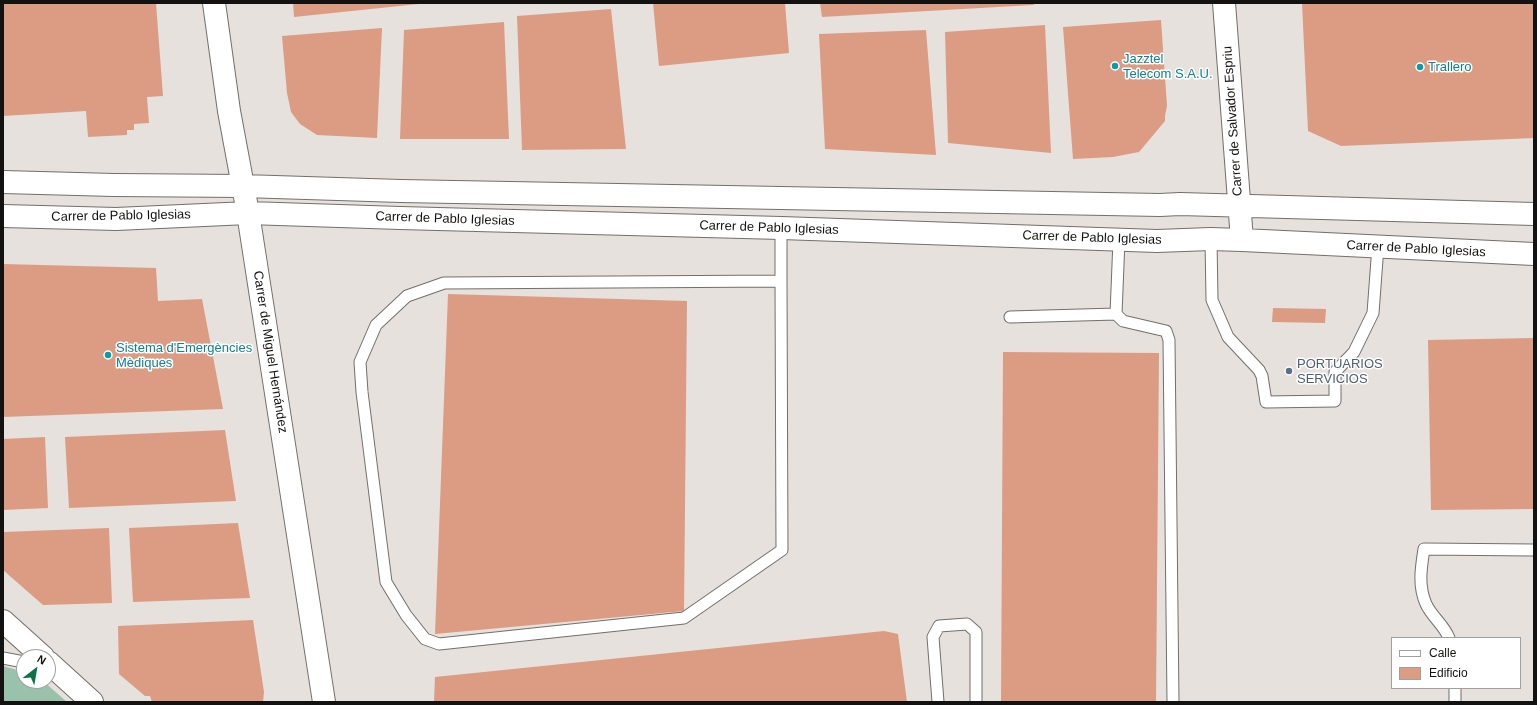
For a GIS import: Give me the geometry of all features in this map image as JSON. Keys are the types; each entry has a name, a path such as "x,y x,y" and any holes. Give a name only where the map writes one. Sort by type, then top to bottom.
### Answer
{"street":[{"name":"Carrer de Miguel Hernández","path":"214,3 229,111 248,213 324,702"},
{"name":"Carrer de Salvador Espriu","path":"1224,3 1242,240"},
{"name":"Carrer de Pablo Iglesias","path":"3,182 243,186 401,191 1239,205 1534,214"},
{"name":"Carrer de Pablo Iglesias","path":"3,216 116,219 248,213 781,228 1119,240 1157,241 1211,239 1534,254"},
{"path":"3,620 33,649"},
{"path":"56,670 92,702"}],"lane":[{"path":"781,228 782,550 684,618 439,644 425,639 406,616 386,582 362,392 360,362 376,325 408,296 444,283 781,281"},
{"path":"1211,239 1212,300 1228,337 1259,370 1262,376 1266,402 1335,401 1335,372 1354,352 1373,312 1378,246"},
{"path":"1116,314 1119,240"},
{"path":"1010,317 1116,314 1123,321 1166,331 1169,340 1173,702"},
{"path":"1449,637 1446,631 1426,605 1420,581 1424,549 1534,550"},
{"path":"938,702 933,637 939,626 967,624 976,632 976,702"},
{"path":"3,658 16,660"},
{"path":"1455,689 1455,702"}],"green space":[{"path":"3,666 16,670 16,689 52,689 67,702 3,702"}],"building":[{"path":"3,3 156,3 163,96 147,97 149,123 134,124 134,130 127,130 127,135 88,137 86,111 3,116"},
{"path":"293,3 419,3 419,4 294,17"},
{"path":"653,3 785,3 789,53 659,66"},
{"path":"820,3 1037,3 1033,5 822,17"},
{"name":"Trallero","path":"1302,3 1534,3 1534,138 1341,146 1308,131"},
{"path":"611,9 626,149 522,150 517,16"},
{"name":"Jazztel Telecom S.A.U.","path":"1161,20 1167,106 1165,121 1139,152 1113,157 1073,159 1063,27"},
{"path":"504,22 509,139 400,139 404,30"},
{"path":"1045,25 1051,153 948,143 945,32"},
{"path":"382,28 377,138 317,135 300,124 291,112 287,93 282,36"},
{"path":"926,30 936,155 825,149 819,34"},
{"name":"Sistema d'Emergències Mèdiques","path":"3,264 156,268 158,301 202,299 223,409 3,417"},
{"path":"448,294 687,301 684,611 435,634"},
{"path":"1273,308 1326,309 1325,323 1272,322"},
{"path":"1534,338 1534,509 1431,510 1428,340"},
{"path":"1003,352 1159,353 1156,702 1001,702"},
{"path":"225,430 236,501 69,508 65,437"},
{"path":"45,437 48,508 3,510 3,439"},
{"path":"238,523 250,598 133,602 129,528"},
{"path":"109,528 112,603 43,605 3,570 3,532"},
{"path":"253,620 264,692 263,702 152,702 150,696 145,696 119,674 118,626"},
{"path":"884,631 898,634 907,702 434,702 435,677"}],"place":[{"name":"Jazztel Telecom S.A.U.","path":"1115,66"},
{"name":"Trallero","path":"1420,67"},
{"name":"Sistema d'Emergències Mèdiques","path":"108,355"},
{"name":"PORTUARIOS SERVICIOS","path":"1289,371"}]}
